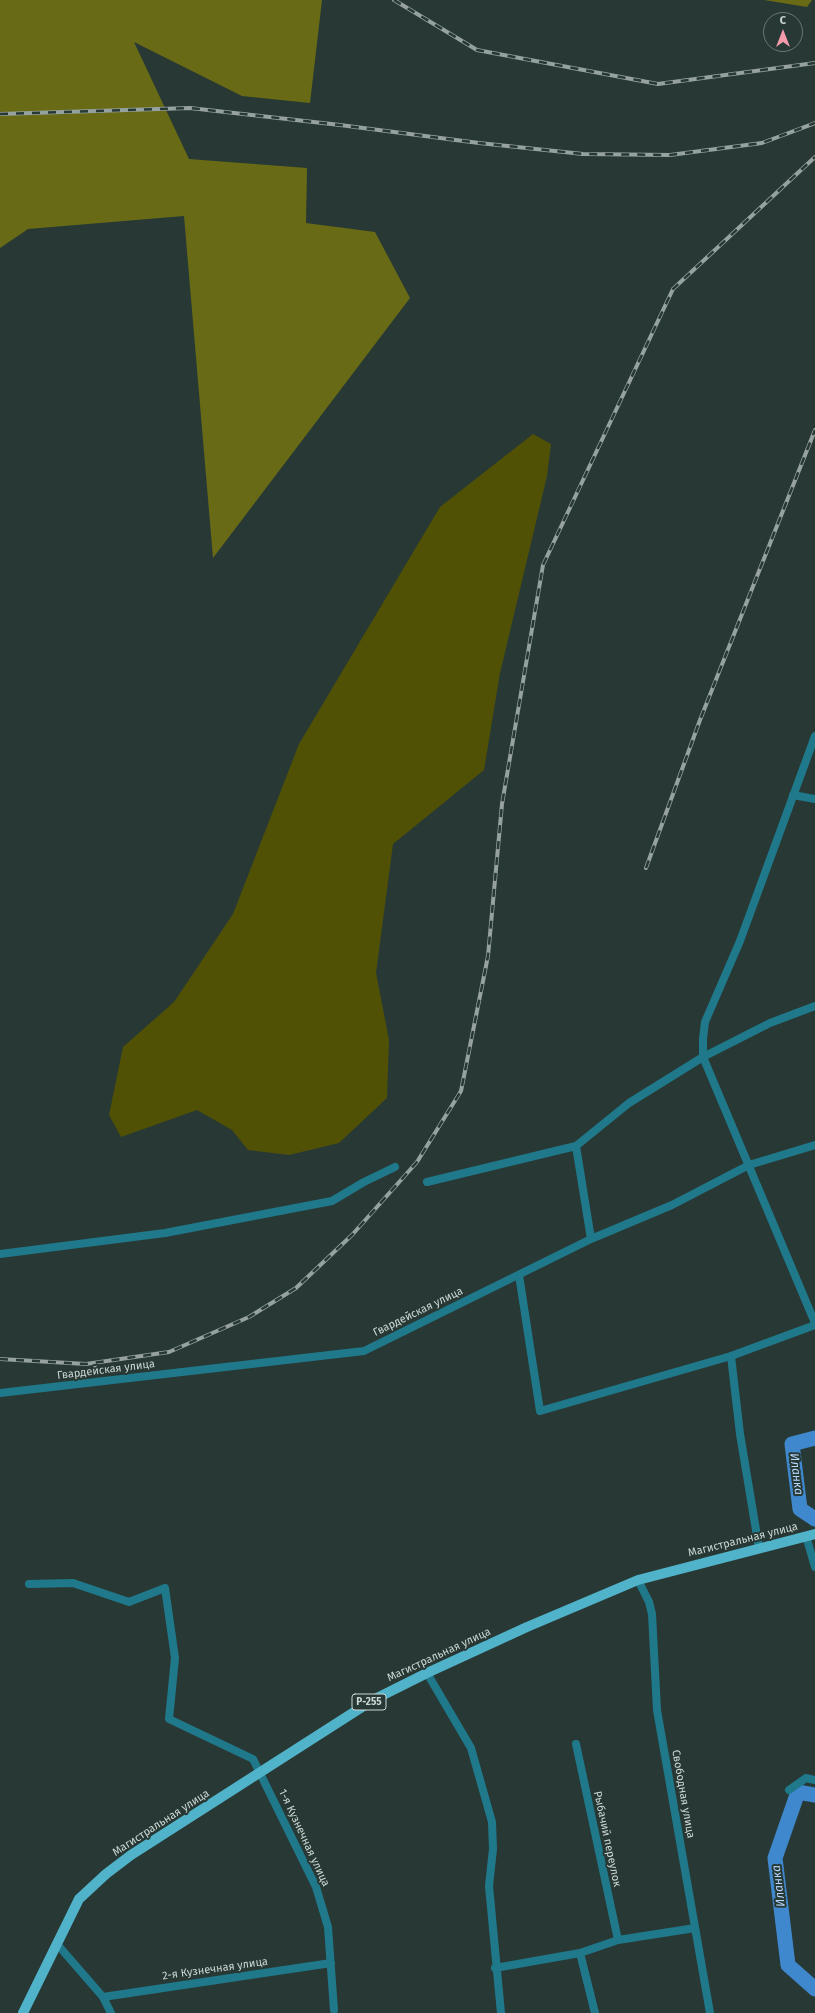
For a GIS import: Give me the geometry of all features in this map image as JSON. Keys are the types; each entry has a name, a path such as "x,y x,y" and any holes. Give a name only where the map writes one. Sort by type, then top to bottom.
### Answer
{"main road":[{"name":"Магистральная улица","path":"23,2013 79,1899 106,1874 131,1855 373,1700 427,1673 527,1627 638,1580 812,1535"}],"street":[{"path":"519,1275 540,1411 731,1356 815,1324 703,1057 705,1022 740,941 815,736"},
{"path":"793,795 815,799"},
{"path":"427,1182 576,1146 585,1141 629,1103 703,1057 770,1022 815,1006"},
{"name":"Гвардейская улица","path":"0,1393 364,1350 591,1239 672,1205 749,1165 815,1145"},
{"path":"576,1146 591,1239"},
{"path":"0,1254 165,1233 332,1201 364,1182 395,1167"},
{"path":"731,1356 740,1434 759,1548"},
{"path":"812,1535 815,1567"},
{"name":"Свободная улица","path":"638,1580 649,1602 652,1614 657,1710 710,2013"},
{"name":"1-я Кузнечная улица","path":"29,1584 73,1583 129,1602 165,1588 175,1658 169,1719 253,1759 316,1887 328,1927 334,2010"},
{"path":"427,1673 472,1748 492,1822 493,1849 489,1886 501,2013"},
{"name":"Рыбачий переулок","path":"576,1744 618,1940"},
{"path":"789,1790 806,1778 815,1780"},
{"path":"496,1968 580,1953 618,1940 696,1928"},
{"path":"57,1944 103,1997 111,2013"},
{"path":"580,1953 595,2013"},
{"name":"2-я Кузнечная улица","path":"103,1997 330,1963"}],"shaded area":[{"path":"0,0 322,0 310,103 242,96 134,42 189,159 307,168 306,223 375,232 410,298 213,558 184,216 28,229 0,248"},
{"path":"764,0 812,0 807,7"},
{"path":"533,434 551,444 547,476 500,673 484,770 393,844 376,973 389,1040 387,1098 339,1143 289,1155 248,1150 232,1130 197,1110 121,1137 109,1115 123,1047 174,1002 233,914 299,744 440,507"}],"waterway":[{"name":"Иланка","path":"815,1438 792,1444 800,1509 815,1519"},
{"name":"Иланка","path":"815,1795 798,1792 775,1858 788,1965 815,1989"}],"railway":[{"path":"394,0 477,50 658,84 815,63"},
{"path":"0,114 190,108 583,154 670,155 762,143 815,123"},
{"path":"0,1359 86,1364 169,1352 249,1317 296,1288 352,1235 417,1162 461,1091 488,956 502,804 543,565 673,289 815,157"},
{"path":"646,868 700,720 815,430"}]}
